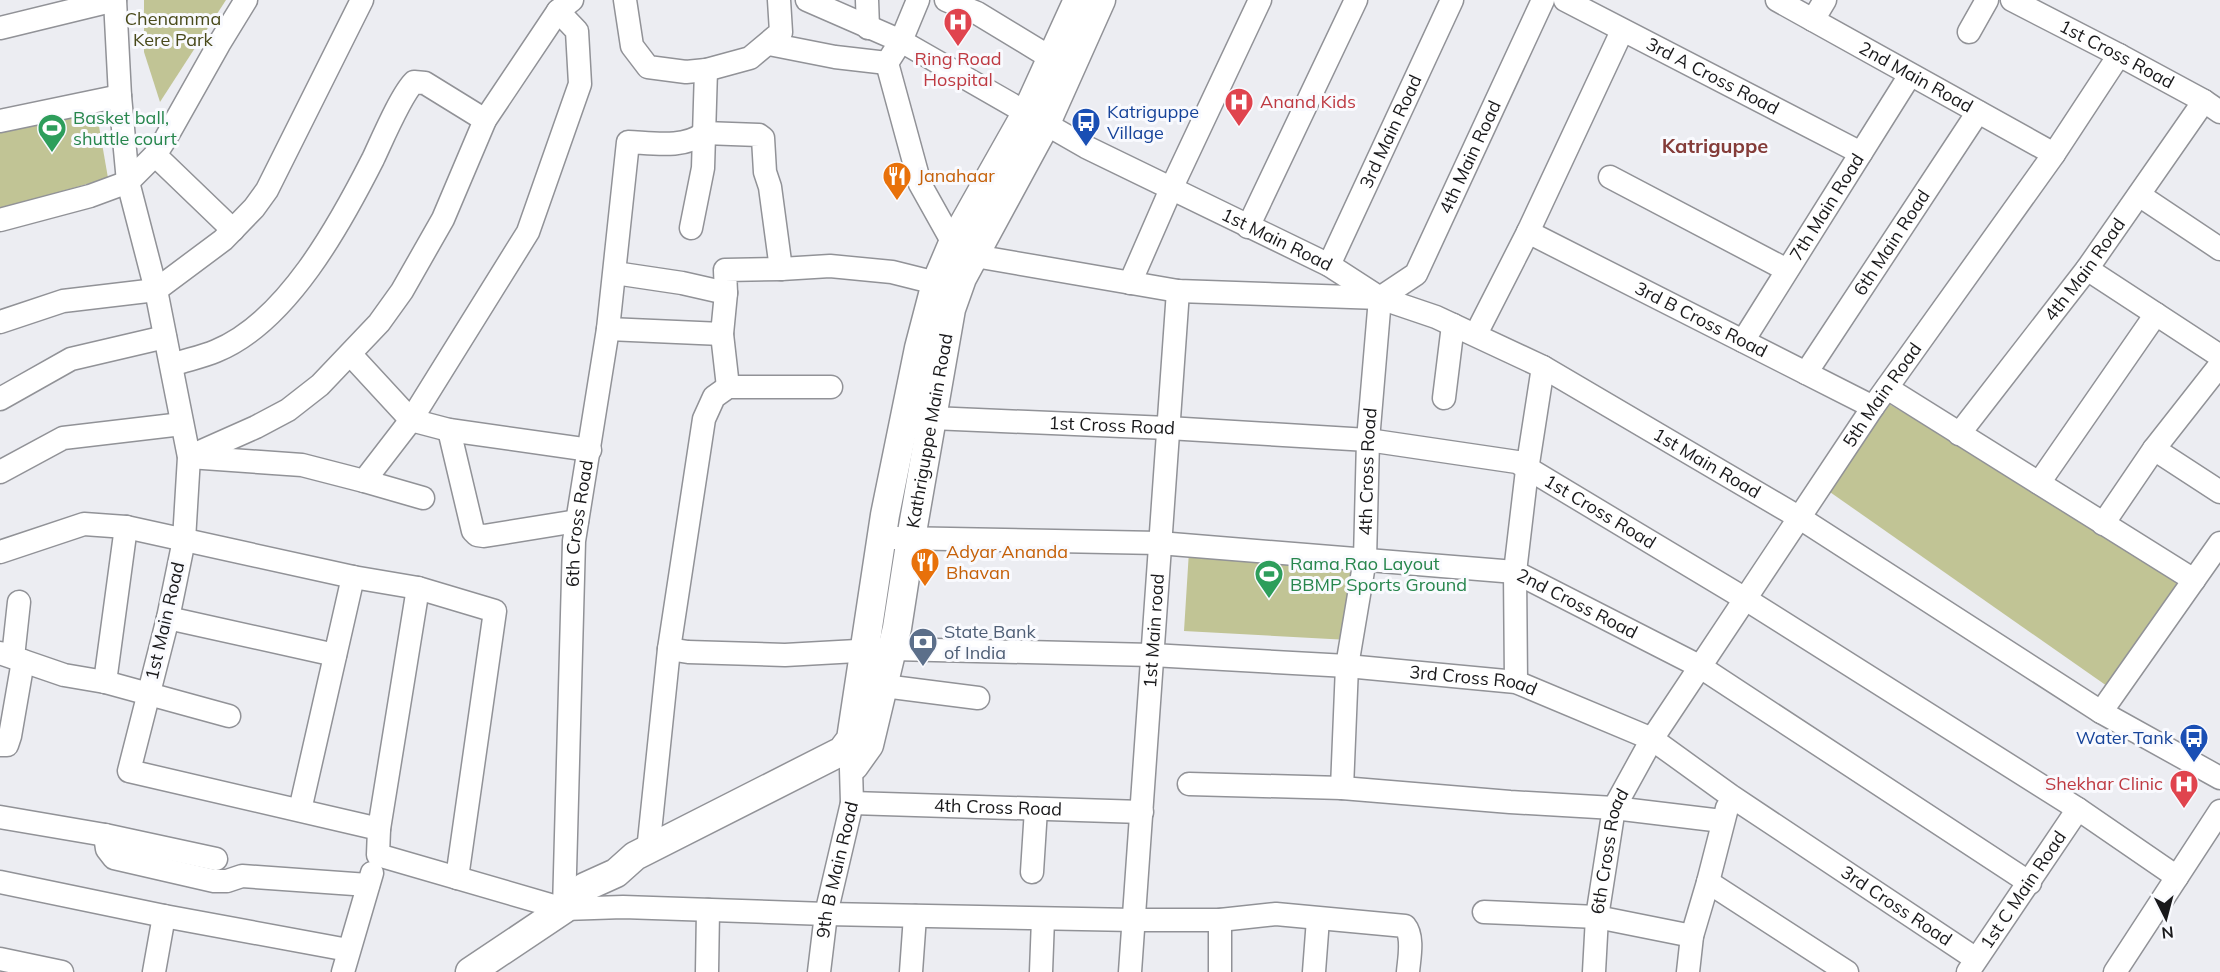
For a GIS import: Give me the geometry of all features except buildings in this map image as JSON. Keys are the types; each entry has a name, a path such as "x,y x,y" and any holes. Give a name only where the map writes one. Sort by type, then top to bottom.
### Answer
{"main road":[{"name":"Kathriguppe Main Road","path":"1037,118 1051,58 1078,0"},
{"name":"Kathriguppe Main Road","path":"470,972 564,909 585,887 616,873 635,856 842,751 851,739 882,537 919,348 936,283 964,249 1101,0"},
{"name":"Kathriguppe Main Road","path":"616,873 646,871 851,769 870,745 892,649 951,309 962,278 964,249"}],"street":[{"path":"0,28 115,0"},
{"name":"1st Main Road","path":"115,0 120,96 128,182 156,290 189,457 184,540 168,618 129,771 379,829"},
{"path":"0,220 90,196 128,182 155,155 246,0"},
{"path":"0,322 63,301 156,290 223,240 254,208 267,190 362,0"},
{"path":"625,0 632,46 648,67 686,72 706,70 750,58 769,44 781,32 779,0"},
{"name":"1st Main Road","path":"807,0 901,41 1086,147 1329,265 1380,298 1476,334 1543,367 1800,518 2101,712 2220,778"},
{"path":"867,0 868,28"},
{"path":"918,0 901,41 887,63 920,184 964,249 1178,291 1380,298"},
{"path":"946,0 977,14 1051,58"},
{"path":"1130,283 1171,189 1260,0"},
{"path":"1248,227 1356,0"},
{"name":"3rd Main Road","path":"1329,265 1452,0"},
{"name":"4th Main Road","path":"1380,298 1416,274 1543,0"},
{"name":"3rd A Cross Road","path":"1565,0 1861,153"},
{"name":"2nd Main Road","path":"1777,0 2054,154"},
{"path":"1813,20 1825,0"},
{"path":"1969,32 1987,0"},
{"name":"1st Cross Road","path":"2012,0 2119,55 2212,107"},
{"path":"189,457 288,410 320,385 379,323 422,257 443,219 485,120 565,6 577,31 580,84 528,232 411,420 363,482"},
{"path":"1476,334 1528,232 1622,31"},
{"path":"769,44 835,57 887,63"},
{"name":"5th Main Road","path":"1652,739 1699,666 1747,600 1873,407 2054,154 2119,55"},
{"path":"691,228 703,168 706,70"},
{"name":"7th Main Road","path":"1743,341 1910,75"},
{"path":"172,365 216,351 242,336 293,288 346,213 414,82 425,83 485,120"},
{"path":"0,121 120,96"},
{"name":"4th Main Road","path":"1959,434 2087,269 2139,195 2212,107"},
{"name":"6th Main Road","path":"1806,373 1978,112"},
{"path":"704,133 759,135 763,138 765,172 770,187 781,269"},
{"name":"6th Cross Road","path":"564,909 573,553 576,521 590,450 608,329 628,142 682,143 696,139 704,133"},
{"path":"155,155 233,230"},
{"path":"1610,177 1787,270"},
{"path":"2139,195 2220,249"},
{"name":"3rd B Cross Road","path":"1528,232 1873,407"},
{"path":"728,387 722,333 726,293 725,270 830,266 892,272 936,283"},
{"path":"2087,269 2220,356"},
{"path":"615,273 682,283 726,293"},
{"name":"1st Main road","path":"1130,972 1178,291"},
{"name":"4th Cross Road","path":"1342,788 1347,666 1365,559 1368,440 1380,298"},
{"path":"2039,483 2156,314"},
{"path":"1444,398 1453,325"},
{"path":"608,329 722,333"},
{"path":"0,399 71,359 165,337"},
{"path":"351,355 411,420 449,429 590,450"},
{"path":"2103,524 2154,449 2220,365"},
{"path":"1516,682 1515,572 1527,470 1543,367"},
{"path":"648,851 669,649 704,419 714,397 728,387 831,387"},
{"path":"1887,388 2194,580"},
{"name":"1st Cross Road","path":"932,418 1168,428 1368,440 1517,462 1747,600 2078,809 2177,877"},
{"path":"0,472 63,438 182,424"},
{"path":"449,429 473,531 477,536 576,521"},
{"path":"2154,449 2220,492"},
{"path":"189,457 302,465 423,498"},
{"path":"0,552 84,524 126,527 353,577 418,588 495,611 457,878"},
{"path":"105,682 126,527"},
{"name":"2nd Cross Road","path":"882,537 1159,543 1515,572 1699,666 2030,883"},
{"path":"2101,712 2220,543"},
{"path":"300,810 353,577"},
{"path":"343,972 378,855 379,829 418,588"},
{"path":"0,745 7,745 10,736 12,657 19,602"},
{"path":"168,618 336,655"},
{"name":"3rd Cross Road","path":"669,649 688,652 785,654 892,649 1152,655 1347,666 1516,682 1652,739 1972,965"},
{"path":"12,657 64,675 105,682 229,716"},
{"path":"884,686 978,698"},
{"name":"6th Cross Road","path":"1594,972 1597,917 1614,808 1652,739"},
{"name":"9th B Main Road","path":"819,972 826,914 852,803 851,769"},
{"path":"1189,784 1342,788 1614,808 1722,821"},
{"path":"1688,972 1692,936 1708,882 1722,821 1731,796"},
{"name":"4th Cross Road","path":"852,803 1142,812"},
{"path":"1032,872 1036,809"},
{"name":"1st C Main Road","path":"1972,965 2030,883 2078,809"},
{"path":"2115,972 2220,811"},
{"path":"0,817 105,835 216,859"},
{"path":"105,835 107,849 114,858 214,880 227,881 242,876 368,885"},
{"path":"378,855 564,909 623,907 826,914 1134,920 1220,920 1276,914 1405,926 1410,937 1408,972"},
{"path":"0,882 348,950"},
{"path":"1708,882 1847,972"},
{"path":"704,969 708,910"},
{"path":"1484,912 1597,917 1692,936"},
{"path":"154,972 165,916"},
{"path":"911,972 915,916"},
{"path":"1041,972 1043,919"},
{"path":"1314,972 1318,919"},
{"path":"1220,920 1220,972"},
{"path":"0,959 62,972"}],"green space":[{"name":"Chenamma Kere Park","path":"144,0 226,0 160,102 144,52"},
{"name":"Basket ball, shuttle court","path":"96,109 108,178 0,209 0,127"},
{"path":"1889,404 2118,538 2180,580 2107,686 1827,490"},
{"name":"Rama Rao Layout BBMP Sports Ground","path":"1189,551 1353,566 1349,640 1184,631"}],"place":[{"name":"Ring Road Hospital","path":"958,48"},
{"name":"Anand Kids","path":"1239,128"},
{"name":"Katriguppe Village","path":"1086,148"},
{"name":"Basket ball, shuttle court","path":"52,154"},
{"name":"Janahaar","path":"897,202"},
{"name":"Adyar Ananda Bhavan","path":"925,588"},
{"name":"Rama Rao Layout BBMP Sports Ground","path":"1269,600"},
{"name":"State Bank of India","path":"923,668"},
{"name":"Water Tank","path":"2194,764"},
{"name":"Shekhar Clinic","path":"2184,810"}],"district":[{"name":"Katriguppe","path":"1715,146"}]}
